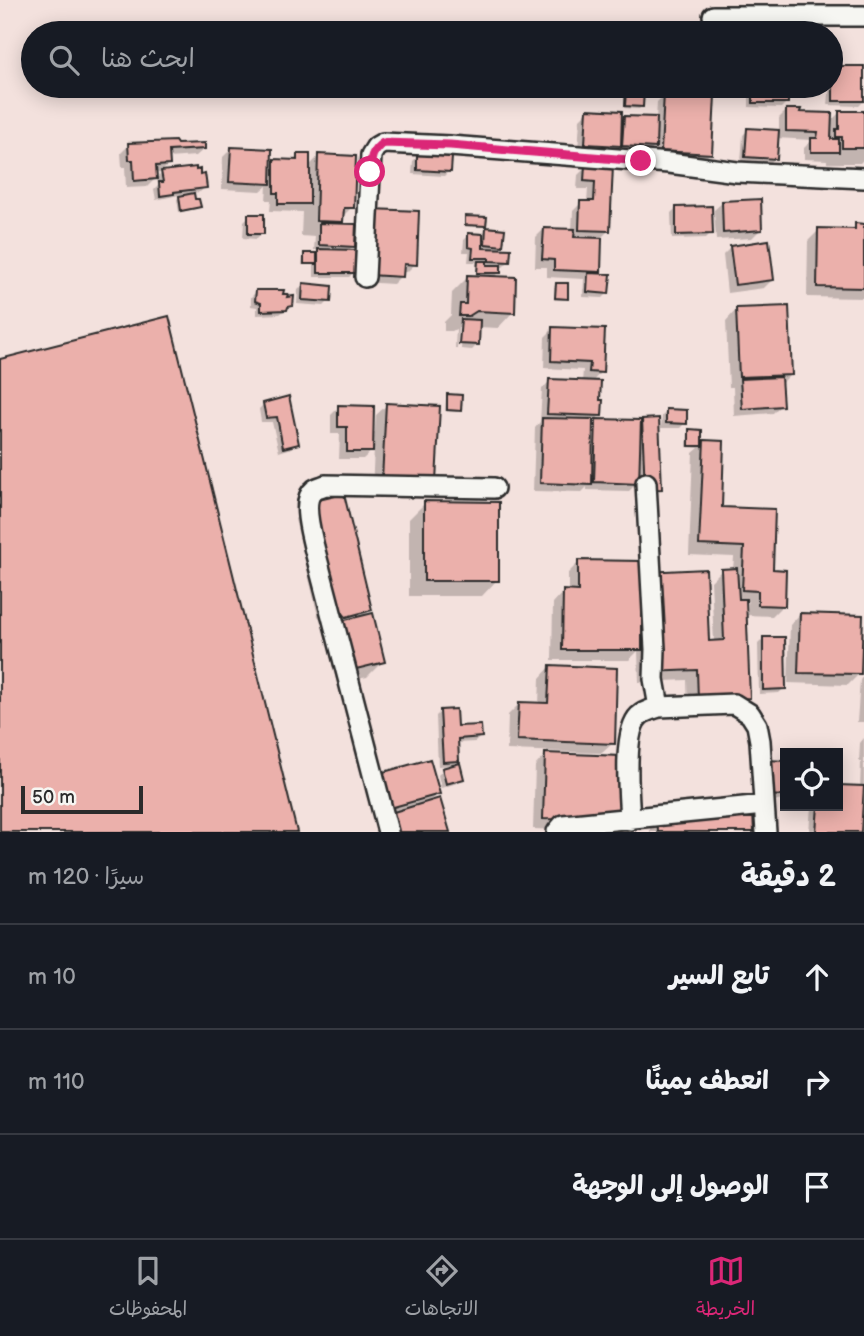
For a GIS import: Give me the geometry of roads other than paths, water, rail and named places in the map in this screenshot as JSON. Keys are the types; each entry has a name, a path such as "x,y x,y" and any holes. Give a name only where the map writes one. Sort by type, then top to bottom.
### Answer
{"street":[{"path":"713,16 864,16"},
{"path":"365,277 371,155 376,147 383,143 450,145 669,163 737,172 864,178"},
{"path":"646,483 655,649 654,680 659,707"},
{"path":"388,832 314,547 307,514 309,499 313,490 325,485 494,488"},
{"path":"630,820 630,736 640,714 659,707 734,704 750,714 757,725 766,832"},
{"path":"557,832 563,825 764,805"}]}
